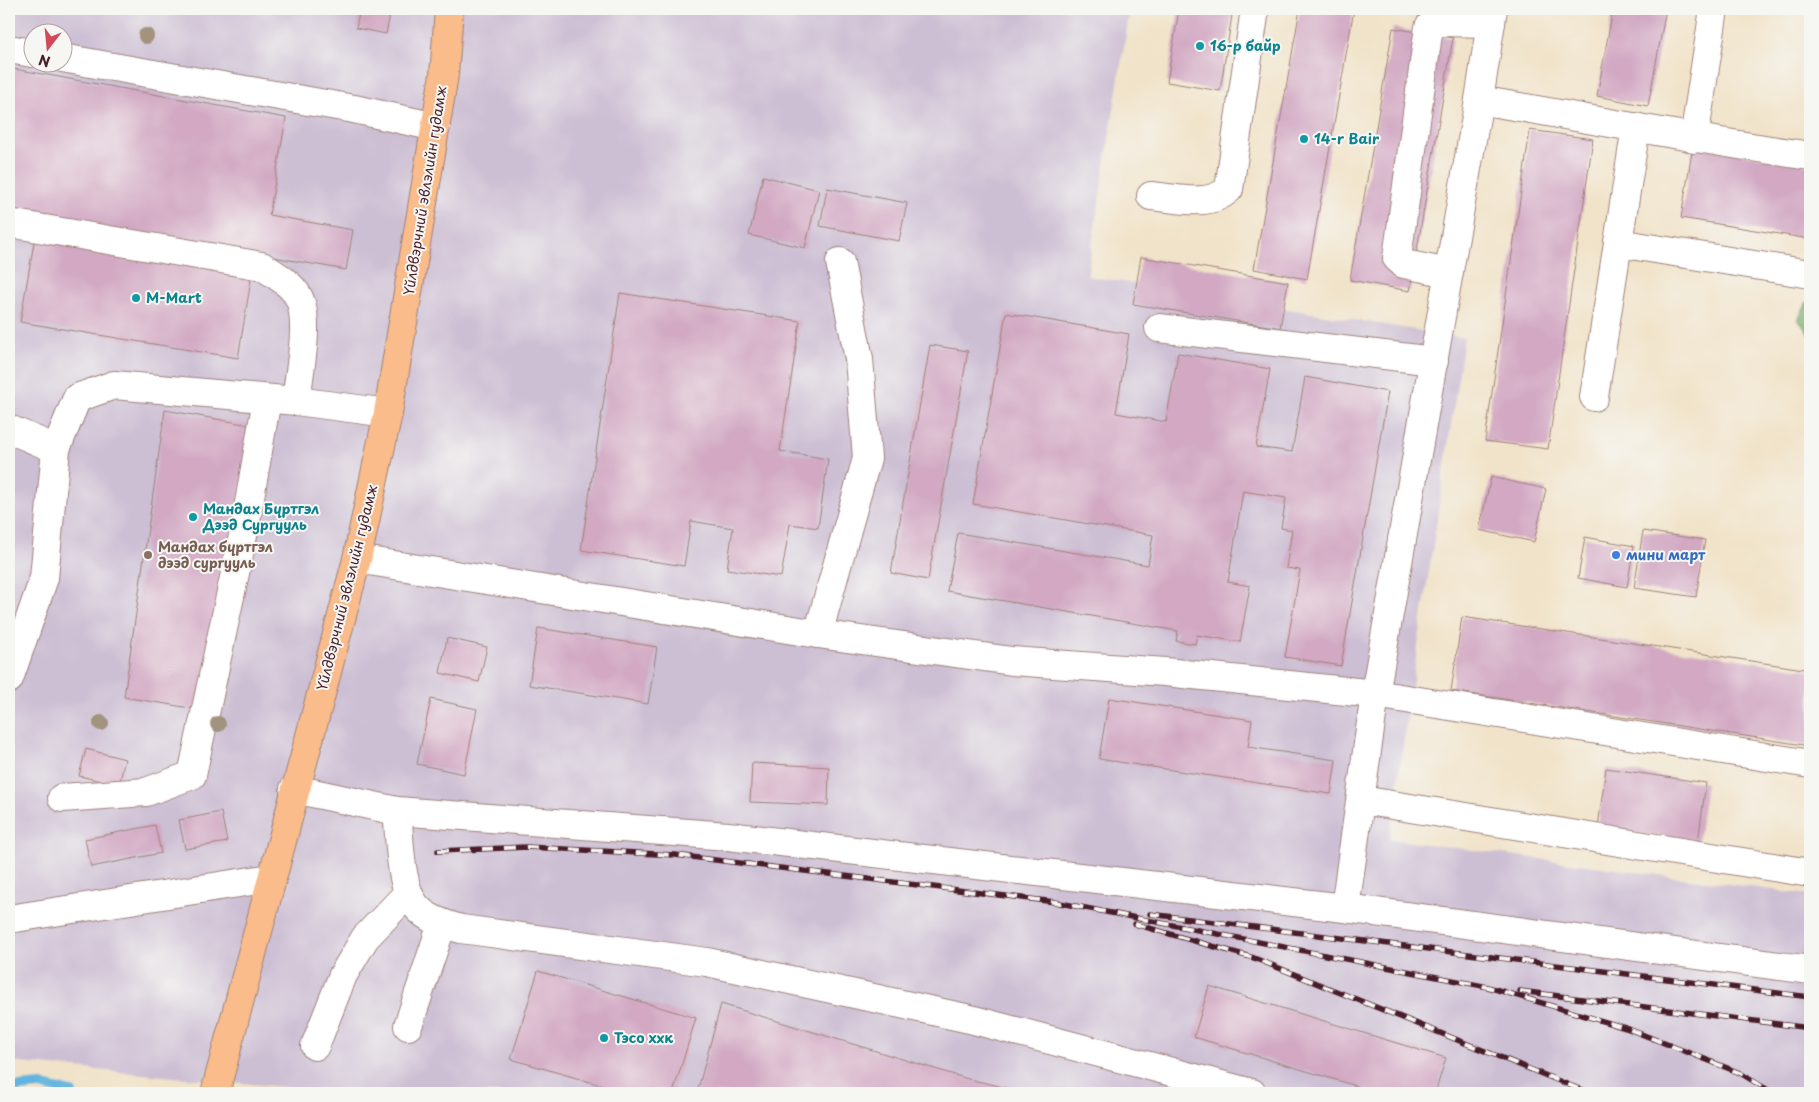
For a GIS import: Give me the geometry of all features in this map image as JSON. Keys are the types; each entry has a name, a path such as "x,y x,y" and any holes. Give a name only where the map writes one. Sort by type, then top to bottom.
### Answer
{"main road":[{"name":"Үйлдвэрчний эвлэлийн гудамж","path":"215,1093 294,789 358,559 388,412 436,126 444,75 449,9"},
{"name":"Үйлдвэрчний эвлэлийн гудамж","path":"444,75 461,9"}],"street":[{"path":"1151,196 1206,200 1221,196 1229,189 1255,9"},
{"path":"1694,139 1714,9"},
{"path":"1345,908 1375,694 1480,100 1492,16 1439,22 1429,27 1426,41 1397,258 1404,264 1449,273"},
{"path":"9,49 22,51"},
{"path":"72,60 354,109 436,126"},
{"path":"1480,100 1694,139 1810,156"},
{"path":"1594,397 1636,127"},
{"path":"9,223 262,266 292,288 301,302 304,324 296,400"},
{"path":"1618,243 1810,274"},
{"path":"818,634 867,458 860,359 840,262"},
{"path":"1159,328 1434,361"},
{"path":"9,680 44,578 56,449 78,398 114,385 296,400 388,412"},
{"path":"62,798 146,792 192,775 246,526 267,398"},
{"path":"9,429 56,449"},
{"path":"358,559 818,634 1012,661 1165,672 1375,694 1810,764"},
{"path":"294,789 397,811 728,836 1345,908 1810,970"},
{"path":"1361,800 1810,874"},
{"path":"397,811 408,893 416,907 442,924 461,929 708,962 970,1019 1252,1093"},
{"path":"9,919 271,878"},
{"path":"315,1046 343,976 365,938 408,893"},
{"path":"408,1026 442,924"}],"shaded area":[{"path":"9,9 1130,9 1087,276 1464,338 1389,839 1810,895 1810,1093 307,1093 283,1087 9,1062"}],"green space":[{"path":"1810,300 1810,335 1798,320 1807,301"}],"building":[{"path":"360,9 391,9 386,34 356,28"},
{"name":"16-р байр","path":"1179,9 1233,9 1220,91 1167,82"},
{"name":"14-r Bair","path":"1300,9 1354,9 1307,279 1254,269"},
{"path":"1613,9 1666,9 1648,106 1597,96"},
{"path":"1393,28 1453,38 1410,291 1350,280"},
{"path":"9,68 22,70 22,72 31,72 286,118 269,215 353,230 346,270 9,210"},
{"path":"1530,130 1593,139 1548,449 1485,441"},
{"path":"1693,146 1810,165 1810,239 1681,218"},
{"path":"763,176 819,190 805,248 749,235"},
{"path":"827,188 907,203 899,241 820,226"},
{"name":"M-Mart","path":"35,237 252,274 238,358 20,322"},
{"path":"1141,257 1288,282 1280,328 1133,304"},
{"path":"620,293 800,321 780,451 828,459 818,528 790,524 781,577 727,569 733,528 691,521 684,566 581,550"},
{"path":"1006,313 1129,334 1116,413 1166,422 1178,353 1270,369 1256,447 1292,452 1305,377 1388,392 1341,666 1285,657 1300,570 1286,568 1292,530 1281,528 1286,498 1243,491 1228,582 1250,586 1240,642 1197,635 1195,644 1176,641 1178,631 947,591 958,533 1148,565 1153,535 973,504"},
{"path":"930,345 968,351 928,580 891,573"},
{"name":"Мандах Бүртгэл Дээд Сургууль","path":"165,410 250,425 202,710 124,697"},
{"path":"1491,477 1546,489 1534,542 1479,530"},
{"path":"1643,531 1705,540 1696,597 1634,588"},
{"path":"1585,537 1634,546 1627,587 1578,578"},
{"path":"1462,617 1810,670 1810,746 1451,691"},
{"path":"538,628 657,647 648,704 529,685"},
{"path":"447,638 487,647 479,682 440,673"},
{"path":"1109,698 1252,720 1248,747 1336,760 1331,794 1099,759"},
{"path":"431,699 477,709 464,774 417,764"},
{"path":"86,749 125,759 119,785 79,776"},
{"path":"752,763 829,767 828,805 750,802"},
{"path":"1606,768 1706,783 1698,842 1598,827"},
{"path":"221,812 227,842 185,849 179,820"},
{"path":"155,825 161,853 91,867 85,839"},
{"name":"Тэсо ххк","path":"538,971 696,1018 673,1093 628,1093 511,1059"},
{"path":"1209,986 1446,1058 1435,1093 1379,1093 1194,1037"},
{"path":"721,1004 968,1079 1030,1093 697,1093"}],"waterway":[{"path":"9,1088 40,1085 72,1093"}],"railway":[{"path":"438,851 527,847 675,855 1055,902 1488,987 1626,1028 1740,1073 1773,1093"},
{"path":"1150,914 1810,997"},
{"path":"1135,924 1254,958 1589,1093"},
{"path":"1520,991 1810,1028"}],"place":[{"name":"16-р байр","path":"1200,46"},
{"name":"14-r Bair","path":"1304,139"},
{"name":"M-Mart","path":"136,298"},
{"name":"Мандах Бүртгэл Дээд Сургууль","path":"193,517"},
{"name":"Мандах бүртгэл дээд сургууль","path":"148,555"},
{"name":"мини март","path":"1616,555"},
{"name":"Тэсо ххк","path":"604,1038"}]}
